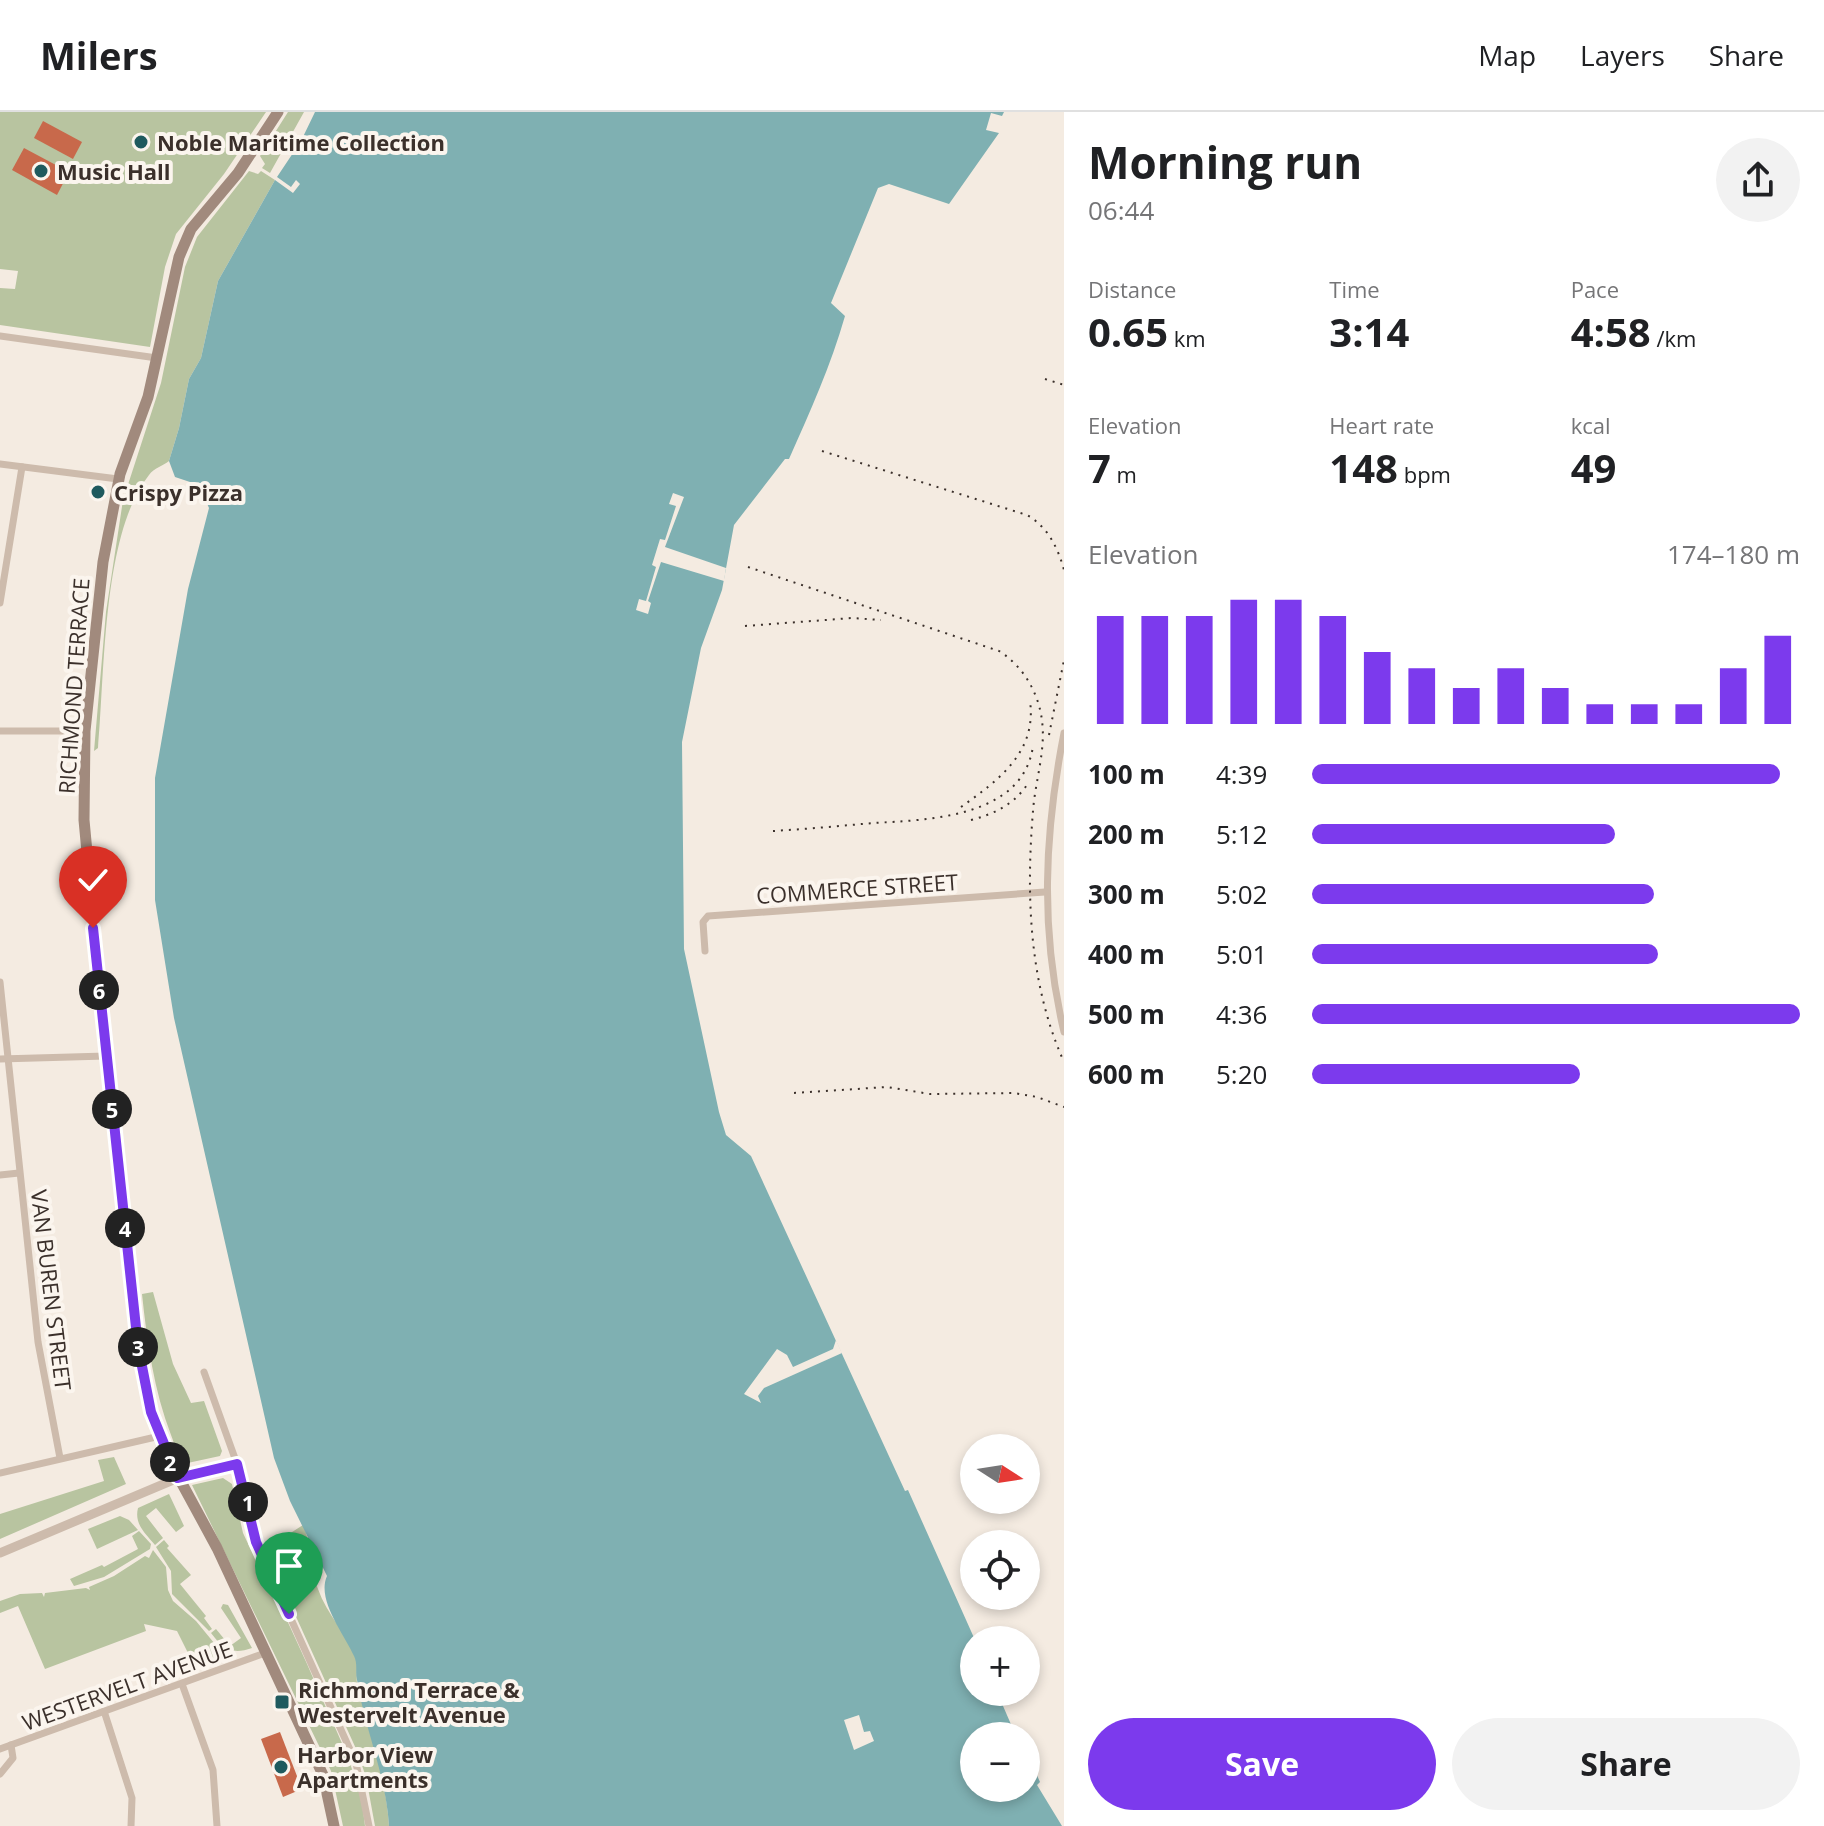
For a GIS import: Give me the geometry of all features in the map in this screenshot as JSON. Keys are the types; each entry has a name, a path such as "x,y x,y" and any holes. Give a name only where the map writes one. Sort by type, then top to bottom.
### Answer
{"main road":[{"name":"RICHMOND TERRACE","path":"278,112 238,173 187,235 177,263 145,410 118,479 99,592 85,731 85,834 138,1346 148,1402 178,1478 213,1540 309,1745 326,1784 334,1826"},
{"name":"RICHMOND TERRACE","path":"309,1745 327,1826"}],"street":[{"path":"0,336 157,358"},
{"path":"0,464 118,479"},
{"path":"0,603 22,467"},
{"path":"0,731 85,731"},
{"path":"1064,733 1054,787 1045,892 1050,953 1064,1032"},
{"name":"COMMERCE STREET","path":"705,951 703,922 708,916 1045,892"},
{"name":"VAN BUREN STREET","path":"0,982 4,1059 38,1342 60,1458"},
{"path":"4,1059 106,1056"},
{"path":"0,1175 19,1173"},
{"path":"204,1372 237,1464 258,1546 356,1763 369,1826"},
{"path":"0,1471 160,1436"},
{"path":"0,1553 178,1478 237,1464"},
{"name":"WESTERVELT AVENUE","path":"0,1749 265,1653"},
{"path":"182,1684 213,1770 217,1826"},
{"path":"104,1711 132,1798 131,1826"},
{"path":"0,1774 13,1758 11,1745"}],"green space":[{"path":"0,112 266,112 224,174 176,234 165,267 150,347 0,325 0,288 15,289 18,271 0,269"},
{"path":"288,112 304,112 270,173 262,168 265,164 260,156"},
{"path":"249,171 258,174 261,171 275,180 218,281 201,358 189,379 169,461 149,475 134,501 122,532 108,606 98,748 94,751 106,612 123,500 161,383 185,267 197,237"},
{"path":"153,1292 173,1364 191,1403 204,1401 222,1451 220,1456 183,1464 178,1454 160,1401 149,1348 142,1294"},
{"path":"114,1457 126,1484 0,1539 0,1514 104,1481 98,1460"},
{"path":"223,1478 232,1484 243,1533 272,1588 344,1748 355,1778 365,1826 343,1826 331,1771 192,1485"},
{"path":"169,1494 184,1526 176,1532 156,1508 146,1516 163,1538 155,1545 139,1524 138,1508"},
{"path":"120,1516 138,1530 97,1549 88,1529"},
{"path":"303,1525 318,1589 356,1659 357,1683 381,1772 389,1826 375,1826 366,1777 357,1751 273,1566 286,1560 281,1545 289,1534"},
{"path":"139,1531 151,1544 150,1549 104,1577 74,1586 70,1579 102,1565 104,1567 138,1549 132,1536"},
{"path":"164,1540 169,1546 167,1548 191,1575 180,1584 206,1616 204,1618 212,1629 209,1631 172,1594 171,1571 156,1547"},
{"path":"153,1550 166,1567 168,1590 173,1601 196,1621 219,1649 232,1655 195,1667 177,1631 144,1624 146,1631 45,1669 18,1606 0,1613 0,1601 20,1594 42,1593 44,1597 45,1593 90,1590 89,1587 114,1576 145,1556 149,1558"},
{"path":"223,1604 228,1605 252,1648 239,1651 228,1649 211,1633 216,1629 230,1646 241,1638 221,1608"}],"water":[{"path":"315,112 1004,112 1002,116 991,113 986,130 999,133 949,204 889,184 878,188 831,303 845,316 812,406 789,459 785,459 734,525 722,590 701,648 682,742 684,949 726,1135 751,1156 969,1626 960,1626 960,1706 1003,1706 1010,1722 960,1722 960,1802 1040,1802 1040,1790 1062,1826 389,1826 384,1789 356,1677 355,1659 328,1606 325,1596 327,1576 290,1501 274,1458 174,1018 155,900 155,778 188,589 209,508 199,485 175,477 169,461 189,379 201,358 218,281 275,180 293,193 300,184 296,180 291,187 277,177 301,141"}],"pier":[{"path":"673,493 684,497 665,547 726,568 724,581 661,562 648,601 651,603 648,614 636,610 639,599 646,601 660,539 665,540 676,506 669,504"},
{"path":"836,1340 842,1353 764,1388 758,1396 761,1403 744,1394 777,1349 787,1355 793,1367 833,1349"},
{"path":"859,1715 864,1732 870,1731 874,1741 854,1750 844,1720"}],"building":[{"path":"43,121 82,142 73,159 34,138"},
{"name":"Music Hall","path":"24,148 69,172 57,195 12,170"},
{"name":"Harbor View Apartments","path":"280,1732 302,1789 283,1797 261,1739"}],"railway":[{"path":"1045,379 1064,385"},
{"path":"822,451 1027,515 1051,539 1064,570"},
{"path":"748,567 999,651 1015,664 1028,681 1037,700 1043,732 1031,843 1033,939 1043,1002 1064,1062"},
{"path":"745,626 852,618 881,620"},
{"path":"1049,735 1064,660"},
{"path":"961,807 1001,775 1021,750 1031,719 1030,701"},
{"path":"773,831 919,820 970,810 992,801 1011,788 1025,770 1033,746"},
{"path":"971,820 1002,808 1027,785"},
{"path":"794,1093 887,1087 930,1094 1014,1093 1064,1107"}],"place":[{"name":"Noble Maritime Collection","path":"141,142"},
{"name":"Music Hall","path":"41,171"},
{"name":"Crispy Pizza","path":"98,492"},
{"name":"Richmond Terrace & Westervelt Avenue","path":"282,1702"},
{"name":"Harbor View Apartments","path":"281,1767"}],"route":[{"path":"93,928 138,1346 148,1402 178,1478 237,1464 256,1542 289,1614"}]}
